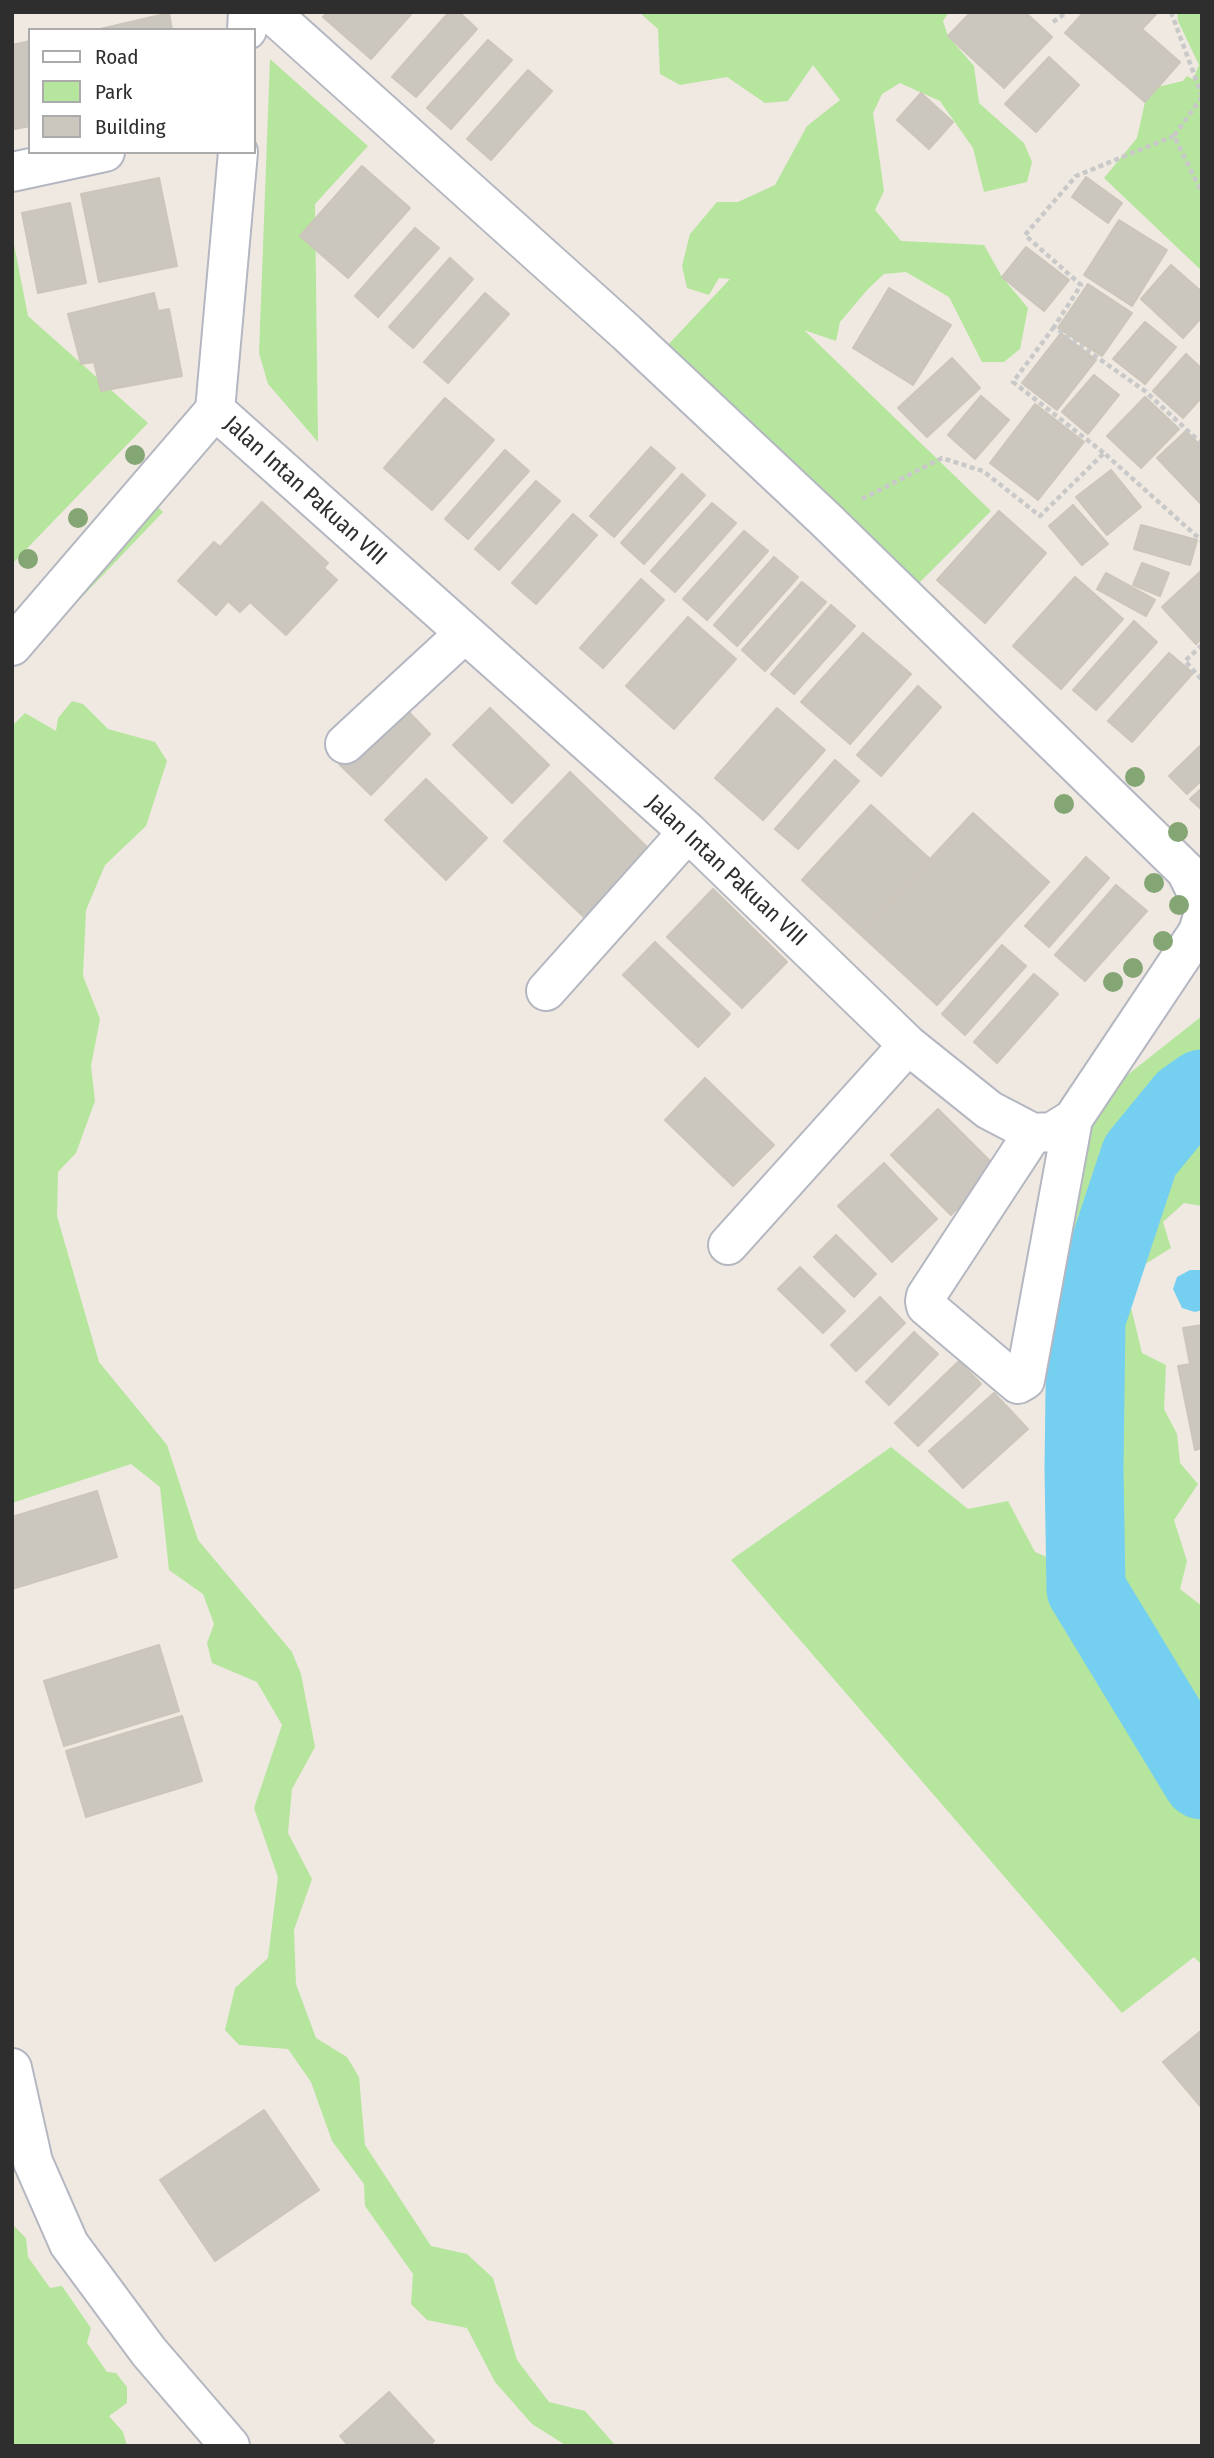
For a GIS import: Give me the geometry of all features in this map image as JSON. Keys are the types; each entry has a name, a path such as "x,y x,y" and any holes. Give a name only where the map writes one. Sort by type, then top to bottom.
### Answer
{"street":[{"path":"270,12 626,332 825,519 1186,871 1202,903"},
{"path":"12,172 96,154"},
{"path":"12,646 215,410 238,154"},
{"name":"Jalan Intan Pakuan VIII","path":"215,410 688,832 908,1045 989,1110 1033,1133"},
{"path":"345,744 464,634"},
{"path":"546,991 688,832"},
{"path":"1073,1119 1052,1132 1033,1133 926,1296 926,1307 1018,1384 1025,1380 1073,1119 1198,932 1202,919"},
{"path":"728,1245 908,1045"},
{"path":"12,2068 22,2161 69,2244 149,2352 230,2446"}],"path":[{"path":"1053,22 1067,12"},
{"path":"1171,12 1202,96 1174,136 1076,176 1025,235 1081,285 1013,382 1104,453 1202,541"},
{"path":"1174,136 1202,193"},
{"path":"1054,327 1144,391 1202,444"},
{"path":"825,519 942,458 983,471 1040,516 1104,453"},
{"path":"1202,645 1185,661 1202,680"}],"green space":[{"path":"616,12 949,12 943,21 948,36 974,66 979,103 1024,143 1032,162 1027,182 984,192 973,148 940,101 900,83 882,94 873,113 884,191 875,210 901,241 984,245 1002,277 1028,308 1020,349 1004,362 982,362 949,297 906,272 884,274 868,289 840,322 836,341 804,330 991,511 918,584 666,347 730,279 719,278 709,295 687,288 682,266 690,234 717,202 738,202 775,185 807,126 840,100 813,65 788,101 765,103 727,77 680,85 660,74 658,29 640,13"},
{"path":"1177,12 1202,12 1202,271 1104,178 1137,138 1145,102 1153,88 1183,81 1187,76 1193,79 1199,65 1178,21"},
{"path":"270,59 368,146 315,204 318,442 268,384 259,353"},
{"path":"12,234 28,316 148,423 12,564"},
{"path":"154,503 163,512 21,661"},
{"path":"72,701 83,704 108,729 155,742 167,761 146,826 105,865 86,910 83,976 100,1019 91,1066 95,1101 76,1153 58,1172 57,1216 99,1362 167,1445 198,1540 292,1652 301,1674 315,1747 292,1789 288,1833 312,1879 294,1930 296,1984 316,2038 347,2057 359,2077 365,2145 431,2246 467,2254 493,2278 517,2360 549,2402 585,2411 616,2446 567,2446 532,2424 495,2382 467,2328 427,2320 411,2304 413,2274 365,2206 364,2184 332,2141 311,2082 288,2049 239,2045 225,2030 235,1988 268,1958 278,1877 254,1808 282,1725 257,1682 212,1663 207,1643 214,1624 203,1594 169,1570 160,1487 131,1464 12,1503 12,726 25,713 56,731 58,718"},
{"path":"1202,1016 1202,1206 1184,1203 1163,1222 1171,1248 1131,1273 1126,1287 1142,1353 1166,1365 1164,1409 1177,1434 1180,1463 1198,1484 1174,1520 1187,1561 1180,1589 1202,1606 1202,1965 1194,1957 1122,2013 731,1560 891,1447 968,1509 1008,1501 1035,1552 1072,1568 1070,1521 1082,1476 1048,1415 1048,1355 1038,1305 1097,1099"},
{"path":"12,2224 26,2238 28,2257 50,2288 62,2286 91,2328 87,2343 107,2372 116,2373 127,2387 127,2403 109,2416 123,2432 127,2446 12,2446"}],"water":[{"path":"1190,1270 1202,1270 1202,1310 1195,1312 1182,1308 1173,1289 1177,1277"}],"building":[{"path":"328,12 413,12 371,59 323,17"},
{"path":"449,12 459,12 477,29 416,97 392,77"},
{"path":"971,12 1025,12 1052,37 1004,88 948,36"},
{"path":"1084,12 1158,12 1142,29 1180,62 1145,102 1065,33"},
{"path":"169,13 172,28 105,28"},
{"path":"488,40 512,60 451,129 427,108"},
{"path":"28,41 28,126 15,129 12,116 12,45"},
{"path":"1049,57 1079,85 1036,132 1005,104"},
{"path":"528,70 552,91 491,160 467,139"},
{"path":"921,93 953,122 929,149 897,120"},
{"path":"362,166 410,208 348,278 300,236"},
{"path":"1086,177 1122,203 1108,223 1072,197"},
{"path":"159,178 177,266 99,282 81,194"},
{"path":"70,203 86,283 38,293 22,213"},
{"path":"1119,220 1167,250 1132,306 1084,275"},
{"path":"415,228 439,248 378,317 355,296"},
{"path":"1026,247 1069,280 1044,311 1002,277"},
{"path":"450,258 473,279 413,348 389,327"},
{"path":"1171,265 1202,292 1202,317 1183,338 1141,299"},
{"path":"1088,284 1132,313 1102,356 1058,328"},
{"path":"889,288 951,325 913,385 853,348"},
{"path":"154,293 158,311 169,309 182,376 101,391 94,362 81,364 68,314"},
{"path":"485,293 509,314 448,383 424,362"},
{"path":"1145,322 1176,347 1145,384 1113,359"},
{"path":"1061,333 1096,360 1057,410 1022,383"},
{"path":"1186,354 1202,369 1202,397 1183,418 1153,391"},
{"path":"952,358 980,388 927,437 898,408"},
{"path":"1094,375 1119,395 1088,434 1062,412"},
{"path":"981,396 1009,420 975,459 948,435"},
{"path":"1145,397 1179,429 1141,468 1107,436"},
{"path":"445,398 494,440 432,510 384,468"},
{"path":"1035,404 1084,442 1038,500 990,463"},
{"path":"1186,431 1202,447 1202,505 1157,458"},
{"path":"651,447 675,468 614,537 590,516"},
{"path":"505,450 529,471 468,539 445,519"},
{"path":"1111,470 1141,507 1107,535 1076,497"},
{"path":"682,474 705,495 644,564 621,543"},
{"path":"536,481 560,501 499,570 475,549"},
{"path":"262,502 328,563 324,568 337,580 286,635 250,602 240,612 228,601 216,615 178,581 214,542 220,547"},
{"path":"712,503 736,523 675,592 651,571"},
{"path":"1073,505 1108,544 1082,565 1049,526"},
{"path":"999,511 1046,553 985,623 937,580"},
{"path":"573,514 597,535 536,604 512,583"},
{"path":"1141,525 1197,540 1190,565 1134,549"},
{"path":"744,531 768,551 707,620 683,599"},
{"path":"774,557 798,577 737,646 714,625"},
{"path":"1142,563 1169,573 1160,596 1133,585"},
{"path":"1202,570 1202,638 1196,644 1162,607"},
{"path":"1106,573 1155,600 1146,616 1097,589"},
{"path":"1075,577 1123,619 1061,689 1013,646"},
{"path":"641,579 664,600 603,668 580,648"},
{"path":"802,582 826,602 765,671 742,650"},
{"path":"831,605 855,626 794,694 771,674"},
{"path":"688,617 736,659 674,729 626,686"},
{"path":"1134,621 1157,642 1096,710 1073,690"},
{"path":"863,633 911,674 850,744 801,702"},
{"path":"1169,653 1193,673 1132,742 1108,721"},
{"path":"918,686 941,707 881,776 857,755"},
{"path":"399,702 430,734 371,795 339,764"},
{"path":"490,708 549,765 512,803 453,745"},
{"path":"777,708 825,750 763,820 715,778"},
{"path":"1202,744 1202,780 1187,794 1169,776"},
{"path":"835,760 859,781 798,849 775,829"},
{"path":"570,772 651,851 585,918 504,841"},
{"path":"426,779 487,838 446,880 385,820"},
{"path":"1202,788 1202,810 1190,799"},
{"path":"871,805 930,859 860,934 802,880"},
{"path":"973,813 1049,882 937,1005 860,934"},
{"path":"1086,857 1109,878 1049,947 1025,926"},
{"path":"1116,885 1147,911 1085,981 1055,955"},
{"path":"713,889 787,962 742,1008 667,937"},
{"path":"655,942 730,1014 698,1047 623,975"},
{"path":"1002,945 1026,966 965,1035 942,1014"},
{"path":"1034,974 1058,994 997,1063 974,1042"},
{"path":"705,1078 774,1145 733,1186 665,1120"},
{"path":"938,1109 997,1168 951,1215 891,1155"},
{"path":"884,1163 937,1219 892,1262 838,1206"},
{"path":"836,1235 876,1274 854,1297 814,1257"},
{"path":"800,1267 845,1311 823,1333 778,1289"},
{"path":"880,1297 905,1323 856,1371 831,1345"},
{"path":"1202,1325 1202,1448 1195,1450 1178,1366 1190,1364 1183,1328"},
{"path":"914,1332 938,1354 889,1405 866,1382"},
{"path":"959,1361 981,1384 918,1446 895,1423"},
{"path":"994,1393 1028,1429 963,1488 929,1451"},
{"path":"97,1491 117,1557 12,1589 12,1517"},
{"path":"159,1645 179,1711 64,1746 44,1681"},
{"path":"182,1716 202,1781 86,1817 66,1751"},
{"path":"1202,2030 1202,2108 1163,2062"},
{"path":"264,2110 319,2190 215,2261 160,2180"},
{"path":"389,2392 434,2441 429,2446 349,2446 340,2436"}],"waterway":[{"path":"1202,1089 1185,1101 1140,1156 1086,1319 1084,1468 1086,1589 1202,1780"}]}
